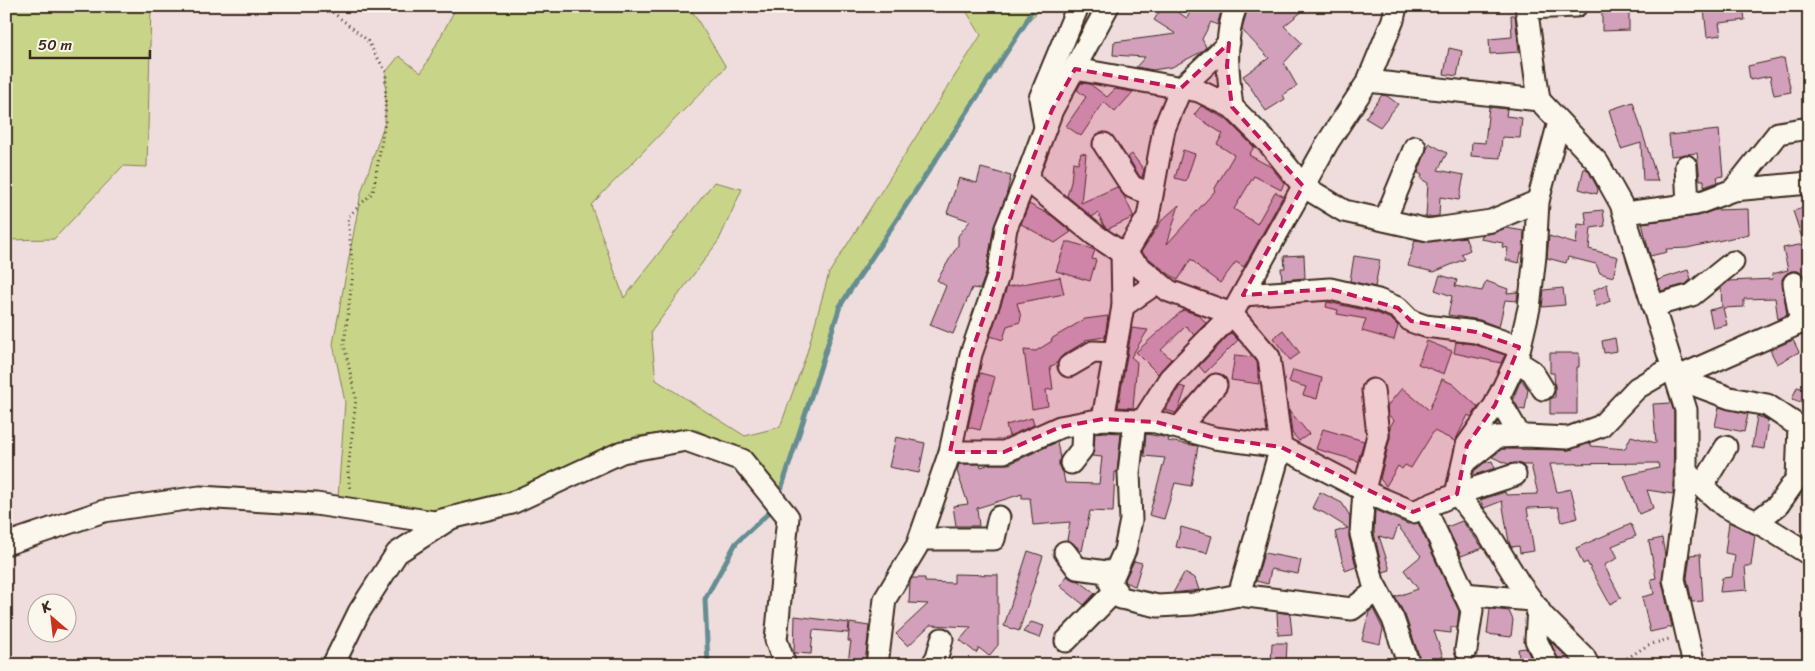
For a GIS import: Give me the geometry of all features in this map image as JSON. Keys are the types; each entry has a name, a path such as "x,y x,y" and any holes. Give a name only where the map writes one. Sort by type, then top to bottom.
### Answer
{"street":[{"path":"1045,127 1040,98 1077,6"},
{"path":"877,665 885,599 917,546 950,452 971,354 998,276 1006,228 1052,110 1108,6"},
{"path":"1232,107 1227,66 1231,18 1236,6"},
{"path":"1066,641 1115,582 1125,550 1131,520 1129,473 1138,421 1170,378 1232,314 1328,142 1368,81 1393,20 1396,6"},
{"path":"1576,6 1526,7 1540,100 1598,163 1621,204 1686,410 1686,491 1674,579 1694,665"},
{"path":"1071,463 1082,449 1115,353 1123,306 1123,254 1148,217 1164,129 1181,88 1229,42"},
{"path":"1075,69 1199,91 1232,107 1270,145 1303,186 1344,211 1428,230 1491,221 1538,201"},
{"path":"1368,81 1540,100"},
{"path":"1559,122 1538,201 1535,256 1529,308 1517,354 1498,398 1467,445 1457,494 1489,534 1544,616 1584,657 1588,664"},
{"path":"1733,190 1778,134 1809,128"},
{"path":"1104,144 1132,187 1152,194"},
{"path":"1385,220 1415,146"},
{"path":"1686,166 1688,205"},
{"path":"1026,180 1168,291 1232,314 1269,357 1281,446 1239,595"},
{"path":"1624,213 1696,204 1733,190 1809,183"},
{"path":"1653,306 1692,295 1733,262"},
{"path":"1123,306 1158,282"},
{"path":"1462,464 1497,437 1568,438 1601,426 1637,388 1805,321 1794,283"},
{"path":"1243,295 1330,289 1378,300 1398,308 1410,321 1418,324 1476,332 1517,354 1532,371 1543,389"},
{"path":"1069,366 1093,352 1115,353"},
{"path":"1675,373 1730,398 1767,405 1804,429 1797,478 1778,505 1756,522"},
{"path":"1179,428 1216,386"},
{"path":"1373,390 1378,435 1364,490 1361,534 1373,582 1393,619 1409,665"},
{"path":"1498,398 1520,436"},
{"path":"950,452 1004,452 1060,427 1093,421 1156,422 1215,438 1281,446 1364,490 1413,512 1457,494 1515,476"},
{"path":"6,544 104,512 200,497 316,504 434,522 512,503 622,452 686,440 742,460 788,516 776,640 785,665"},
{"path":"1702,486 1726,447"},
{"path":"1686,472 1724,506 1756,522 1809,554"},
{"path":"1425,508 1472,610 1466,650"},
{"path":"920,539 994,540 999,517"},
{"path":"333,665 359,612 397,553 450,518"},
{"path":"1065,552 1077,568 1115,582 1121,598 1158,606 1193,604 1239,595 1352,609 1377,590"},
{"path":"1464,594 1535,604"},
{"path":"1535,604 1536,640 1548,665"},
{"path":"932,665 937,657 942,639"}],"path":[{"path":"325,6 367,40 386,72 386,122 373,192 348,217 352,274 344,344 356,399 348,471 352,510"},
{"path":"1588,664 1623,661 1648,645 1686,634"}],"highlighted area":[{"path":"1229,43 1227,66 1232,107 1303,186 1243,295 1330,289 1398,308 1411,321 1476,332 1519,347 1495,405 1467,445 1457,494 1413,512 1281,447 1215,438 1156,422 1103,419 1060,427 1004,452 950,452 971,354 998,276 1006,228 1052,110 1075,69 1181,88"}],"green space":[{"path":"6,6 151,6 147,167 123,166 54,239 6,240"},
{"path":"457,6 689,6 726,67 591,205 624,298 714,182 742,189 719,240 651,332 656,380 745,436 780,427 806,356 829,273 981,35 963,6 1044,6 1025,24 840,306 779,496 746,454 697,430 636,436 515,491 442,512 356,503 338,497 345,402 333,344 361,193 385,122 386,72 399,56 421,73"}],"building":[{"path":"1163,6 1168,6 1187,18 1193,6 1223,6 1217,25 1211,22 1202,39 1206,47 1201,52 1172,67 1153,70 1136,67 1145,57 1113,55 1114,42 1176,34 1154,20"},
{"path":"1248,6 1309,6 1284,26 1302,43 1284,63 1297,86 1283,95 1285,99 1266,111 1243,76 1269,58 1242,30"},
{"path":"1602,6 1629,6 1629,30 1602,31"},
{"path":"1743,6 1745,20 1719,23 1721,35 1707,37 1704,9"},
{"path":"1511,15 1515,15 1519,52 1490,54 1489,39 1512,37"},
{"path":"1449,48 1462,51 1457,76 1444,74"},
{"path":"1784,58 1791,92 1774,95 1770,76 1750,80 1748,66"},
{"path":"1081,83 1090,84 1107,97 1115,89 1133,92 1115,112 1104,102 1081,136 1066,126 1086,97 1077,90"},
{"path":"1382,95 1387,96 1398,104 1380,127 1365,118"},
{"path":"1633,102 1658,181 1643,181 1641,143 1621,149 1609,110"},
{"path":"1201,106 1226,119 1254,147 1249,155 1271,167 1284,183 1281,190 1254,176 1234,209 1257,224 1275,192 1283,196 1244,267 1236,262 1220,283 1191,259 1178,280 1141,252 1162,220 1179,205 1167,244 1215,191 1234,155 1217,144 1223,134 1194,115"},
{"path":"1489,107 1507,109 1506,116 1522,118 1520,138 1502,137 1500,158 1471,156 1472,142 1485,143"},
{"path":"1719,130 1723,176 1717,177 1718,182 1704,187 1704,180 1700,180 1697,153 1671,156 1669,135"},
{"path":"1429,143 1447,153 1438,170 1464,175 1459,200 1440,197 1439,216 1426,217 1428,183 1421,179 1422,175 1418,173"},
{"path":"1183,150 1195,154 1186,181 1175,178"},
{"path":"1081,153 1086,154 1081,203 1117,187 1124,196 1134,217 1108,229 1104,226 1098,213 1092,217 1067,196 1071,182 1073,162 1078,163"},
{"path":"1132,154 1144,170 1142,177 1140,177 1128,157"},
{"path":"981,168 1011,176 1006,196 994,226 986,273 980,289 972,288 953,334 930,325 946,286 937,280 958,245 958,236 970,221 947,213 959,178 977,183"},
{"path":"1584,168 1588,170 1598,189 1597,194 1579,189"},
{"path":"1029,204 1052,216 1071,232 1055,243 1021,224"},
{"path":"1809,206 1809,295 1804,275 1798,271 1791,271 1782,279 1787,315 1778,319 1775,298 1744,299 1744,307 1723,308 1727,325 1713,328 1709,310 1722,307 1721,288 1729,281 1773,279 1772,274 1788,270 1783,248 1804,244 1793,211"},
{"path":"1748,209 1749,234 1687,248 1666,249 1667,252 1650,256 1642,223 1698,216 1715,210"},
{"path":"1603,210 1605,226 1591,228 1589,249 1618,257 1613,277 1600,273 1596,264 1568,257 1566,263 1547,258 1549,236 1576,244 1578,224 1587,225 1585,212"},
{"path":"1506,228 1524,231 1523,253 1521,253 1519,263 1506,260 1508,248 1502,247 1503,243 1481,239 1482,235"},
{"path":"1465,237 1470,250 1461,254 1465,259 1434,272 1408,266 1415,240 1430,242"},
{"path":"1066,242 1095,250 1092,259 1096,260 1090,281 1056,271"},
{"path":"1304,255 1305,278 1282,280 1281,268 1285,268 1284,256"},
{"path":"1354,256 1380,260 1375,287 1350,281"},
{"path":"1688,270 1691,279 1686,284 1661,291 1658,280"},
{"path":"1440,275 1457,280 1455,286 1482,291 1486,281 1508,289 1507,293 1518,292 1517,301 1505,300 1499,327 1480,320 1448,315 1452,296 1435,290"},
{"path":"1060,277 1064,294 1017,303 1021,317 1020,322 1007,326 1003,340 990,336 1007,287"},
{"path":"1607,284 1610,301 1596,307 1594,290"},
{"path":"1563,288 1565,305 1542,307 1544,290"},
{"path":"1327,302 1374,312 1391,319 1398,326 1394,340 1362,331 1366,319 1337,314 1338,310 1326,307"},
{"path":"1183,310 1199,315 1206,323 1194,335 1186,326 1161,350 1171,359 1158,374 1136,352"},
{"path":"1108,316 1105,337 1085,340 1063,355 1057,363 1050,367 1053,389 1046,390 1048,406 1032,409 1024,350 1036,351 1052,341 1051,339 1085,319"},
{"path":"1132,328 1148,330 1131,357 1137,362 1133,408 1118,407"},
{"path":"1283,330 1300,353 1290,360 1273,338"},
{"path":"1231,333 1238,340 1205,373 1199,366"},
{"path":"1615,338 1617,351 1604,353 1602,341"},
{"path":"1793,340 1799,352 1777,364 1770,350"},
{"path":"1427,341 1452,351 1444,374 1418,364"},
{"path":"1456,342 1473,344 1505,355 1501,363 1454,353"},
{"path":"1550,353 1579,353 1579,367 1577,367 1577,414 1550,414 1550,399 1555,397 1555,389 1554,373 1550,373"},
{"path":"1235,355 1253,357 1257,362 1259,384 1231,380"},
{"path":"1293,370 1322,378 1317,399 1303,395 1306,387 1289,382"},
{"path":"980,373 995,377 980,430 968,427"},
{"path":"1442,379 1453,384 1478,407 1471,417 1468,415 1455,441 1434,431 1411,468 1405,465 1402,469 1398,466 1386,486 1380,479 1390,438 1390,427 1394,420 1388,415 1387,406 1402,388 1429,410"},
{"path":"1521,379 1528,389 1525,410 1519,409 1513,399"},
{"path":"1180,386 1186,388 1176,413 1165,410"},
{"path":"1797,387 1809,390 1809,405 1792,399"},
{"path":"1671,403 1674,412 1673,494 1647,490 1653,508 1639,514 1624,476 1659,468 1658,463 1550,464 1557,492 1571,489 1578,518 1562,522 1558,507 1527,508 1534,551 1520,553 1519,546 1511,547 1502,501 1484,508 1480,500 1505,492 1506,495 1538,494 1531,465 1508,464 1492,457 1502,449 1568,450 1591,443 1591,446 1625,449 1631,436 1656,443 1653,404"},
{"path":"1719,407 1748,414 1744,432 1715,426"},
{"path":"1289,410 1309,434 1299,441 1292,433"},
{"path":"1757,416 1768,420 1764,449 1752,447"},
{"path":"1032,418 1034,425 1009,436 1006,425"},
{"path":"1323,429 1364,441 1358,461 1316,449"},
{"path":"1095,433 1121,433 1117,472 1115,472 1113,512 1090,511 1082,551 1067,540 1070,522 1033,525 1030,498 1022,498 1022,494 977,508 979,526 956,526 953,506 968,504 957,471 959,464 980,464 981,467 990,464 1009,464 1057,442 1060,458 1059,467 1063,472 1065,483 1099,484 1102,457 1092,456"},
{"path":"1146,434 1169,438 1168,441 1198,446 1191,486 1175,483 1164,519 1149,515 1165,458 1144,456"},
{"path":"896,437 925,443 919,473 889,467"},
{"path":"1492,461 1495,468 1474,475 1474,471 1484,463"},
{"path":"1320,492 1342,503 1350,516 1349,537 1356,567 1345,571 1335,532 1348,528 1312,508"},
{"path":"1375,510 1408,524 1418,523 1459,611 1457,628 1451,627 1451,633 1434,631 1443,657 1422,664 1405,615 1395,597 1418,589 1404,570 1421,556 1398,526 1393,540 1379,536 1390,570 1383,572 1374,533"},
{"path":"1462,521 1483,548 1461,556 1447,527"},
{"path":"1729,522 1755,535 1751,566 1745,566 1747,590 1720,592 1722,578 1732,577 1735,555 1725,553"},
{"path":"1631,524 1636,536 1612,546 1618,558 1604,565 1621,598 1610,604 1587,562 1583,564 1576,548"},
{"path":"1181,527 1212,536 1207,553 1176,547"},
{"path":"1662,538 1665,556 1662,582 1672,627 1650,632 1642,597 1654,594 1651,579 1656,578 1649,541"},
{"path":"1028,551 1043,556 1019,631 1004,626"},
{"path":"1264,553 1301,560 1298,574 1271,569 1268,584 1256,581"},
{"path":"1700,554 1703,601 1692,602 1687,578 1690,555"},
{"path":"1134,561 1142,563 1135,586 1124,582"},
{"path":"1184,573 1195,578 1199,590 1173,593"},
{"path":"954,574 998,575 998,645 989,656 979,648 976,653 960,640 971,627 930,625 908,646 896,634 928,604 909,603 910,581 912,578 925,578 925,582 954,583"},
{"path":"1067,576 1079,581 1095,593 1084,605 1060,586"},
{"path":"1373,609 1383,629 1380,644 1362,640 1369,612"},
{"path":"1490,609 1509,611 1513,620 1511,637 1487,634"},
{"path":"1277,612 1290,614 1292,634 1278,635"},
{"path":"795,616 849,623 848,633 813,630 811,654 794,653"},
{"path":"1031,622 1044,626 1040,638 1023,632"},
{"path":"850,623 869,626 865,665 848,662 851,641 848,641"},
{"path":"1550,641 1574,664 1574,665 1560,665"},
{"path":"1272,643 1287,643 1286,665 1271,665"},
{"path":"1526,648 1534,665 1520,665 1518,649"}],"waterway":[{"path":"779,496 840,306 1025,24 1034,6"},
{"path":"708,665 705,599 736,543 774,508"}]}
